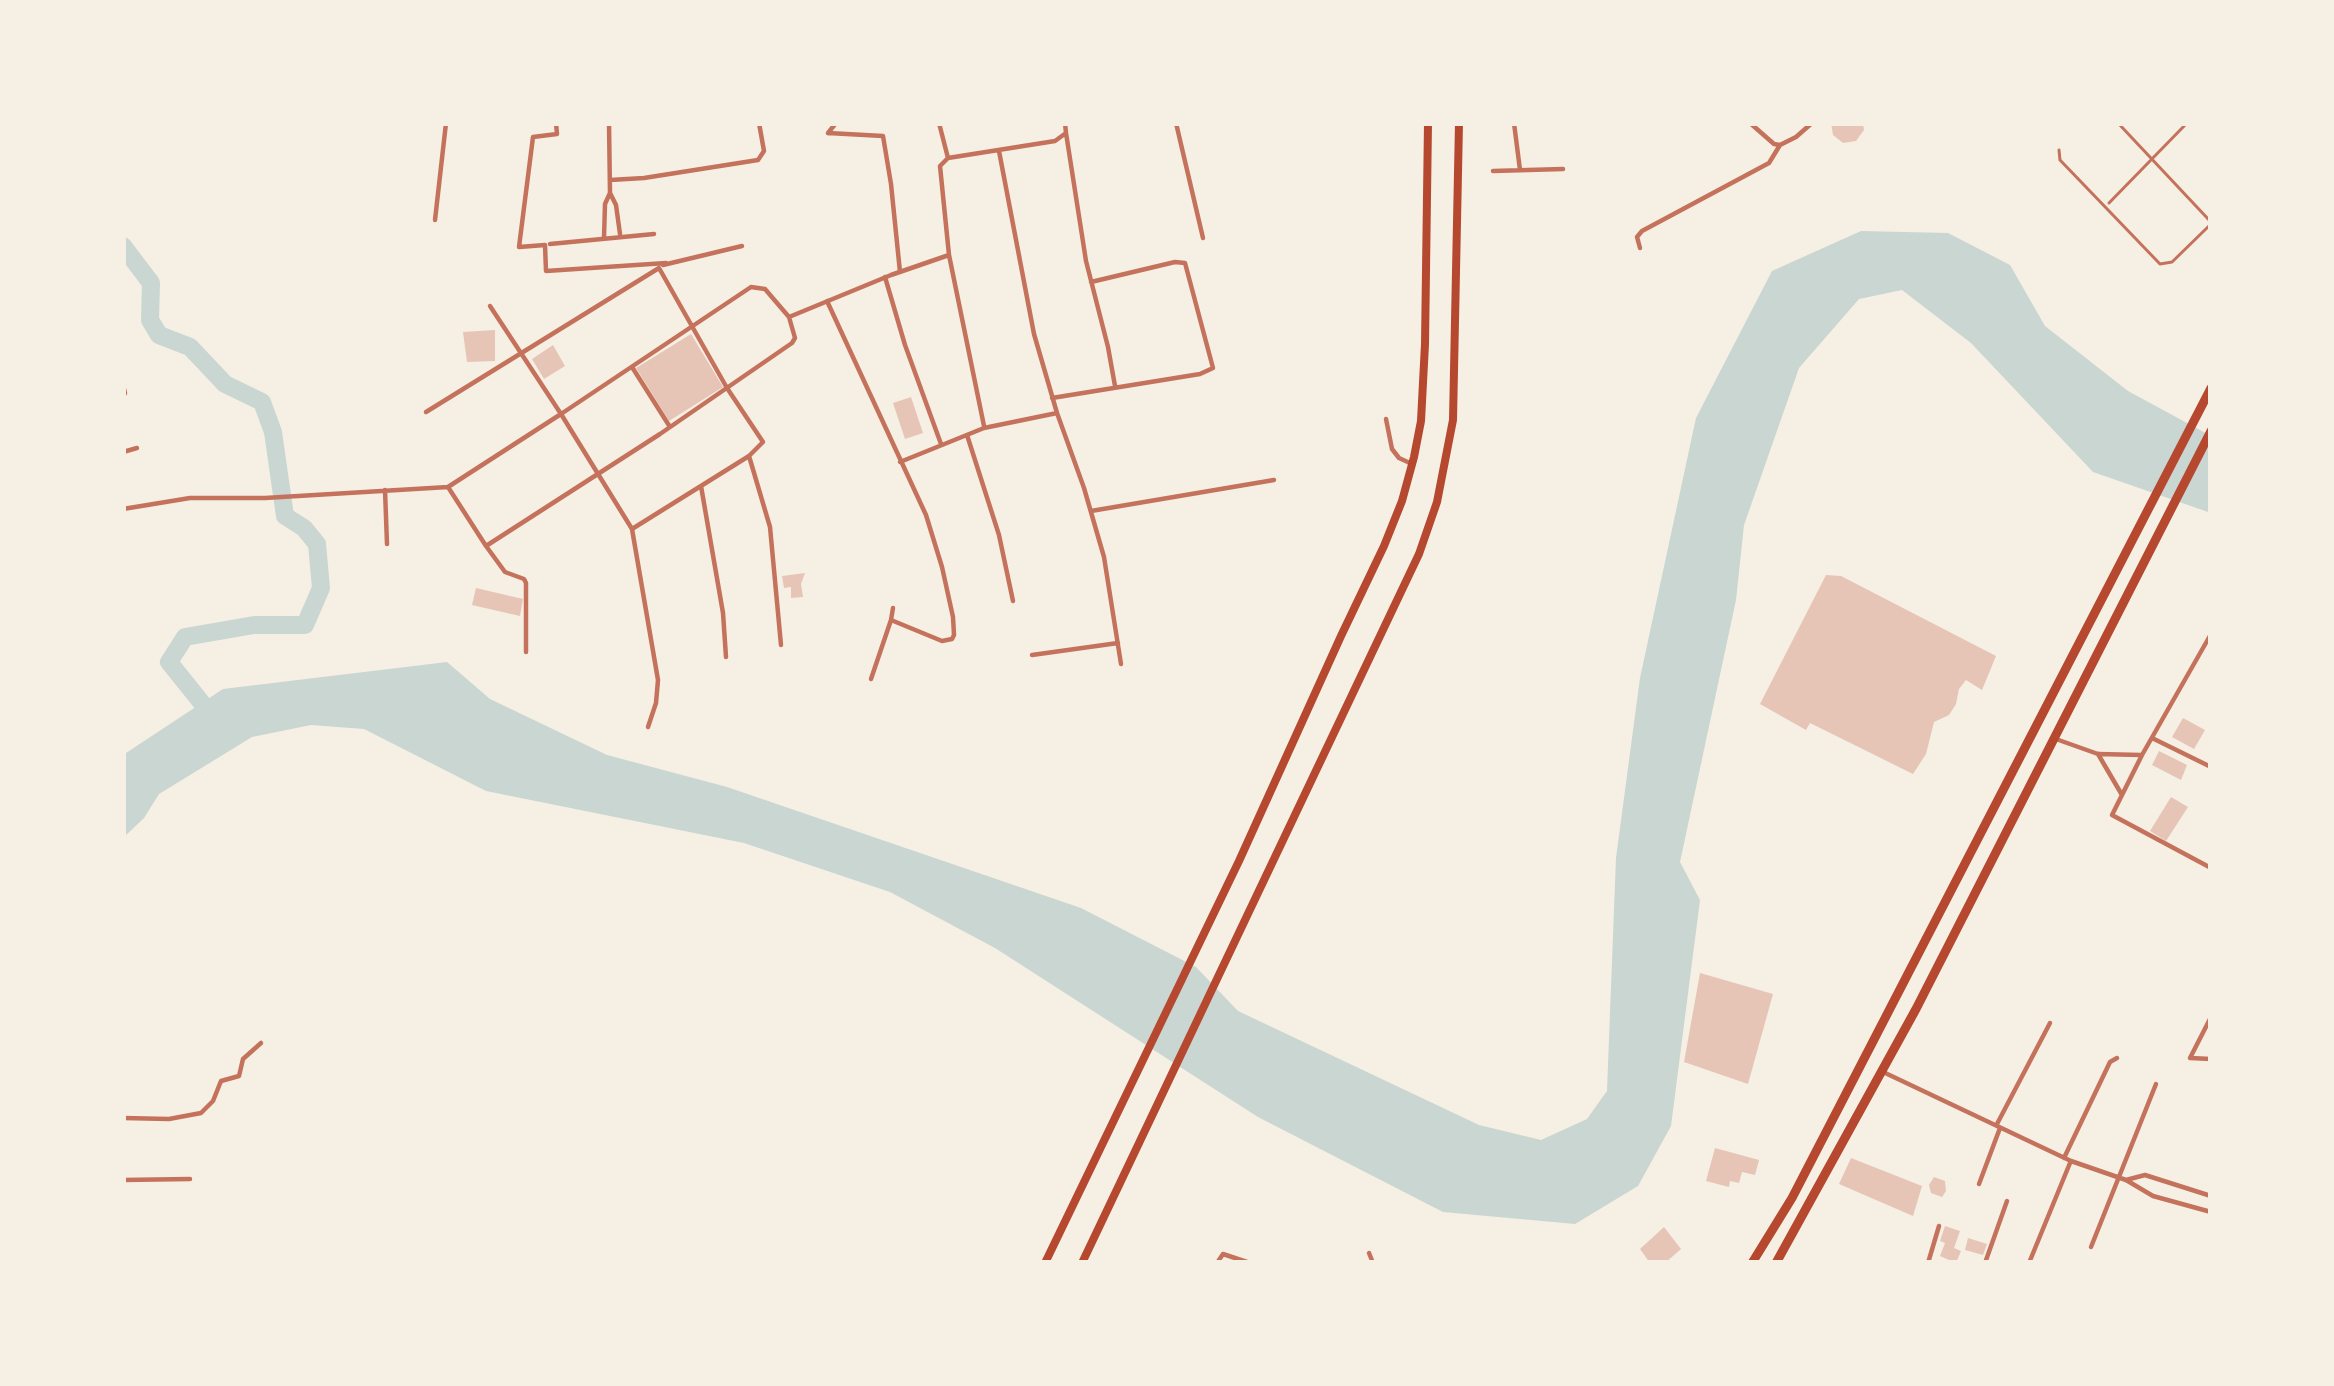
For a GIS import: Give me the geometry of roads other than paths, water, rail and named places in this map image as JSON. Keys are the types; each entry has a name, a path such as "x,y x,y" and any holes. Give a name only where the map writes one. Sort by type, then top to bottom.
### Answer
{"highway":[{"path":"1752,1263 1792,1198 2211,388"},
{"path":"1776,1263 1948,947 2211,431"},
{"path":"1816,1152 1834,1161"}],"main road":[{"path":"1046,1263 1384,546 1412,464 1425,344 1428,123"},
{"path":"1082,1263 1419,554 1437,502 1453,420 1459,123"}],"street":[{"path":"435,220 446,123"},
{"path":"556,123 557,134 533,137 519,247 545,244 546,272 666,263 742,246"},
{"path":"604,238 610,193 609,123"},
{"path":"610,180 754,162 762,157 760,123"},
{"path":"836,123 829,135 883,136 900,272"},
{"path":"939,123 948,158"},
{"path":"1065,123 1091,282 1115,386"},
{"path":"1176,123 1203,238"},
{"path":"1514,123 1520,170"},
{"path":"1750,123 1780,145"},
{"path":"1640,248 1636,237 1642,231 1769,163 1780,145 1811,123"},
{"path":"984,428 949,255 941,162 1054,141 1066,133"},
{"path":"999,151 1034,334 1104,557 1121,664"},
{"path":"1493,171 1563,169"},
{"path":"610,193 620,237"},
{"path":"550,244 654,234"},
{"path":"789,317 949,255"},
{"path":"426,412 666,263"},
{"path":"1052,398 1213,368 1185,263 1091,282"},
{"path":"632,529 749,456 763,442 658,268"},
{"path":"886,278 941,444"},
{"path":"123,509 190,497 448,487 754,286 765,289 789,317 794,341 670,428 486,546"},
{"path":"827,302 933,535 954,635 942,641 891,620"},
{"path":"490,306 632,529 658,680 648,727"},
{"path":"632,367 670,428"},
{"path":"123,385 123,397"},
{"path":"900,462 984,428 1057,413"},
{"path":"1386,419 1392,449 1412,464"},
{"path":"967,435 1013,601"},
{"path":"123,452 137,448"},
{"path":"749,456 770,527 781,645"},
{"path":"1091,511 1274,480"},
{"path":"701,486 726,657"},
{"path":"448,487 505,572 526,583 526,652"},
{"path":"385,490 387,544"},
{"path":"871,679 893,608"},
{"path":"2211,634 2112,815 2211,868"},
{"path":"1032,655 1118,644"},
{"path":"2053,738 2098,754 2142,755"},
{"path":"2152,738 2211,767"},
{"path":"2098,754 2122,795"},
{"path":"2211,1017 2190,1058 2211,1059"},
{"path":"1978,1184 1998,1127 2050,1023"},
{"path":"123,1118 169,1119 201,1113 214,1101 221,1082 239,1076 243,1059 261,1043"},
{"path":"2029,1263 2108,1065 2116,1058"},
{"path":"1881,1072 2068,1160 2153,1196 2211,1212"},
{"path":"2091,1247 2122,1179 2156,1084"},
{"path":"2122,1179 2145,1175 2211,1196"},
{"path":"123,1180 190,1179"},
{"path":"1985,1263 2007,1201"},
{"path":"1928,1263 1939,1226"},
{"path":"1370,1253 1373,1263"},
{"path":"1217,1263 1223,1254 1250,1263"}],"lane":[{"path":"2059,150 2060,160 2153,260 2172,262 2211,223 2118,123"},
{"path":"2106,205 2187,123"}],"waterway":[{"path":"123,246 151,283 150,320 159,335 190,347 225,384 262,402 273,432 285,516 317,544 321,588 305,625 254,625 185,637 169,662 217,722"}]}
